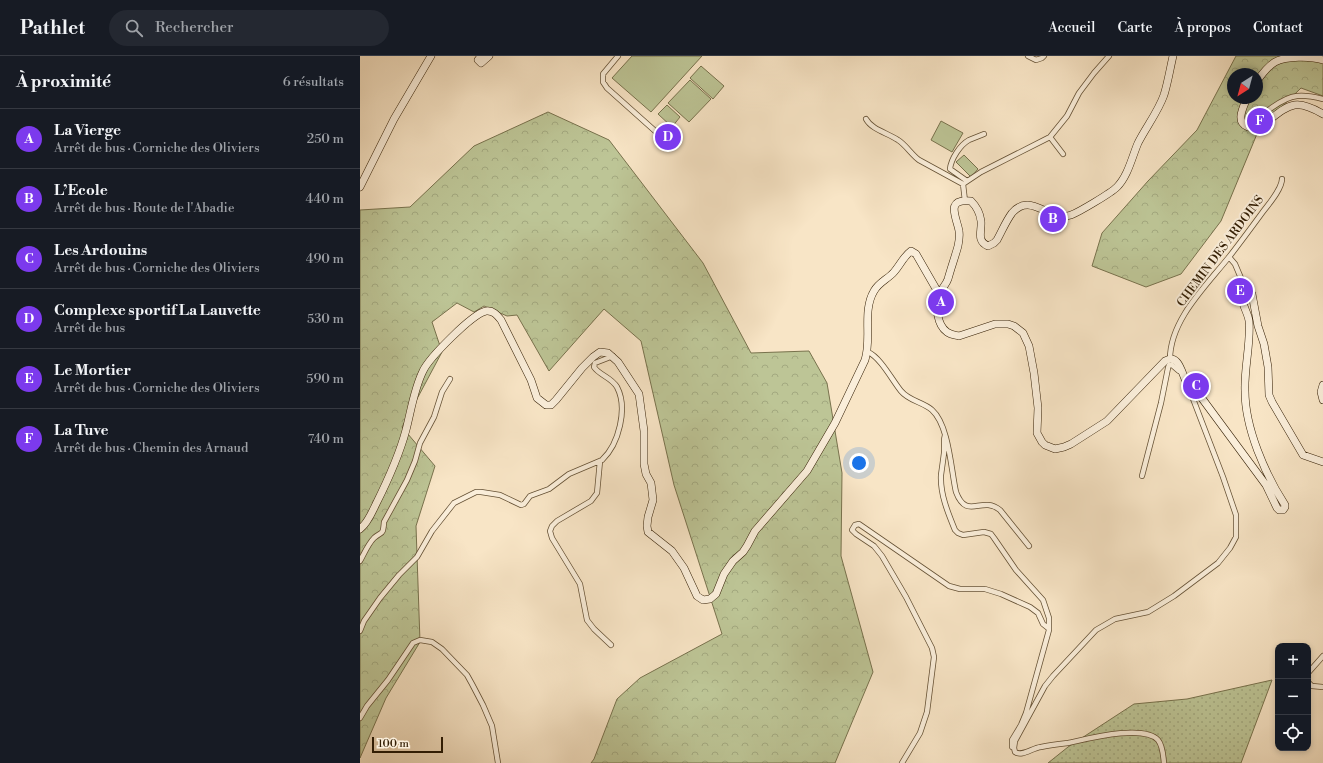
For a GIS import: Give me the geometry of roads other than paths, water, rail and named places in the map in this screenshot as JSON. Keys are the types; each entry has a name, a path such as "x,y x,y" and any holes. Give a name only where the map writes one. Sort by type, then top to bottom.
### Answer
{"street":[{"path":"360,186 394,119 431,56"},
{"path":"481,56 478,60 481,63 489,56"},
{"path":"618,56 603,74 602,82 673,147"},
{"path":"1028,56 1036,60 1044,56"},
{"path":"965,182 981,172 1050,137 1067,116 1079,93 1109,56"},
{"path":"1173,56 1164,95 1139,142 1123,180 1112,191 1070,216 1052,214 1033,205 1026,205 1013,211 997,240 988,246 981,242 981,223 976,206 971,201 958,203 954,211 959,229 959,243 947,280 939,294 937,304 938,316 944,329 953,335 959,336 995,324 1014,326 1023,333 1029,346 1034,373 1038,408 1037,433 1045,445 1055,449 1071,444 1107,421 1165,362 1170,359 1173,360 1179,364 1188,384 1198,393 1266,485 1279,510 1284,509 1285,505 1264,464 1248,420 1245,390 1249,320 1242,296 1243,292 1246,290"},
{"path":"1263,75 1275,62 1286,59 1316,58 1323,60"},
{"path":"1254,127 1259,119 1289,98 1304,96 1323,99"},
{"path":"1245,104 1241,121 1245,126 1254,127 1262,125 1284,109 1296,104 1307,106 1323,114"},
{"path":"866,119 871,126 901,142 912,155 919,160 965,182"},
{"path":"965,201 965,182 950,169 951,163 962,146 968,141 984,134"},
{"path":"1050,137 1063,154"},
{"name":"CHEMIN DES ARDOINS","path":"1170,359 1170,349 1176,330 1196,297 1270,203 1281,186 1282,179"},
{"path":"360,529 367,521 398,457 423,371 432,358 449,339 479,315 491,311 501,320 531,380 537,398 546,406 556,400 582,368 600,352 608,353 618,362 639,394 644,431 644,464 646,474 651,482 653,500 648,517 648,532 672,551 684,568 697,596 702,600 710,599 716,594 720,581 728,568 747,546 755,531 764,522 774,507 801,480 835,423 868,352 869,307 874,291 880,283 893,273 911,251 916,254 939,294"},
{"path":"1229,257 1235,264 1246,290 1252,294 1258,326 1264,344 1268,367 1269,395 1272,402 1303,455 1323,462"},
{"path":"868,352 875,356 903,393 932,411 940,421 945,435 958,499 967,507 971,508 985,504 995,506 1000,510 1029,546"},
{"path":"360,631 364,621 380,598 399,575 417,557 432,531 454,503 476,492 481,492 500,495 524,504 530,496 549,489 569,474 600,461 606,456 618,432 622,415 621,400 616,387 607,377 596,371 594,367 595,363 613,356"},
{"path":"1142,476 1161,403 1169,365 1172,365 1178,371 1182,372"},
{"path":"360,561 375,538 384,530 384,522 407,480 420,443 434,417 442,392 450,379"},
{"path":"1323,385 1323,400"},
{"path":"1014,748 1045,686 1096,630 1115,620 1148,612 1174,596 1218,562 1230,548 1236,537 1236,515 1190,391 1192,388"},
{"path":"945,435 941,476 942,490 955,530 963,535 984,532 991,534 1016,570 1043,600 1049,618 1050,625 1026,712 1011,743 1015,752 1020,754 1041,747 1116,733 1144,733 1151,735 1159,741 1163,753 1164,763"},
{"path":"600,461 597,493 591,501 557,521 552,526 550,531 552,538 580,584 587,620 594,630 611,645"},
{"path":"902,763 920,733 927,712 934,657 932,648 906,597 882,556 874,546 852,530 855,525 859,524 949,586 960,589 985,589 1001,594 1030,607 1038,613 1043,624 1048,628"},
{"path":"360,718 367,706 388,680 413,643 420,640 432,642 442,649 467,675 484,705 492,726 498,763"},
{"path":"1311,670 1323,656"},
{"path":"1311,685 1323,687"}],"place":[{"name":"La Tuve","path":"1260,121"},
{"name":"Complexe sportif La Lauvette","path":"668,137"},
{"name":"L’Ecole","path":"1053,219"},
{"name":"Le Mortier","path":"1240,291"},
{"name":"La Vierge","path":"941,302"},
{"name":"Les Ardouins","path":"1196,386"}]}
